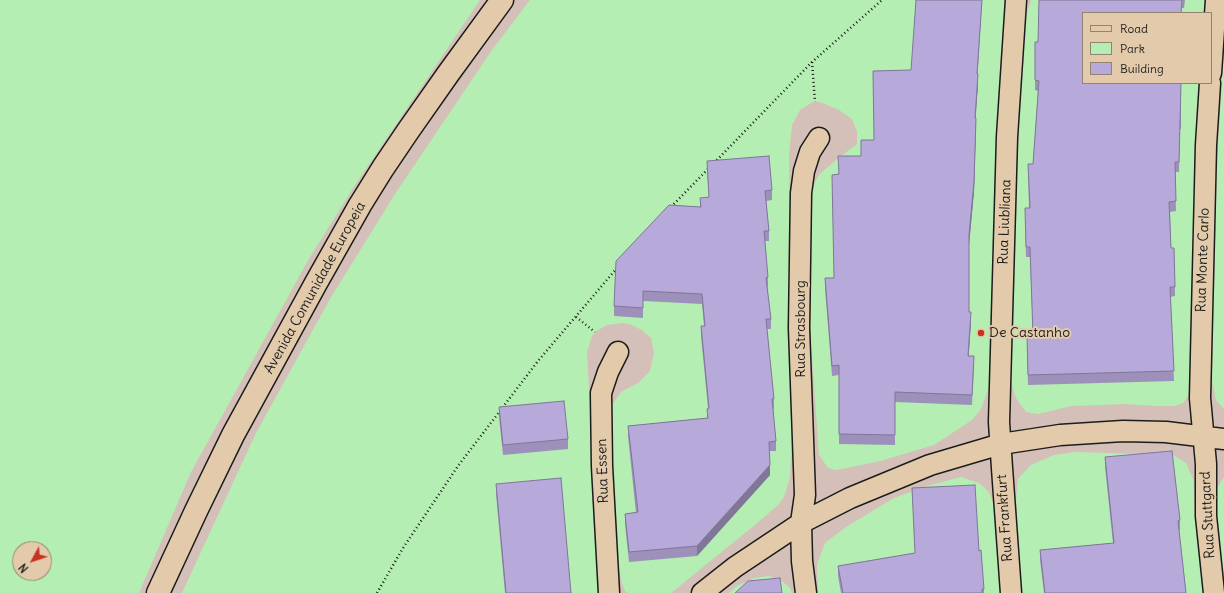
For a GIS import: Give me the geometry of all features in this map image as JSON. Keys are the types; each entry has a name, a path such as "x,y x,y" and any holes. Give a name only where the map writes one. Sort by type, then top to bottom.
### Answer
{"street":[{"name":"Avenida Comunidade Europeia","path":"158,593 233,435 316,282 360,206 408,131 502,0"},
{"name":"Rua Liubliana","path":"1001,444 1000,414 1007,136 1016,0"},
{"path":"1212,58 1216,0"},
{"name":"Rua Monte Carlo","path":"1204,436 1200,398 1206,145 1210,84"},
{"name":"Rua Strasbourg","path":"806,593 802,561 801,523 805,494 799,328 802,193 804,172 810,152 819,138"},
{"name":"Rua Essen","path":"609,593 602,466 601,393 608,372 618,352"},
{"path":"702,593 735,567 801,523 846,499 930,464 1001,444 1060,436 1122,431 1166,432 1224,439"},
{"name":"Rua Stuttgard","path":"1204,436 1206,464 1206,516 1214,593"},
{"name":"Rua Frankfurt","path":"1001,444 1011,593"}],"path":[{"path":"666,212 812,62 882,0"},
{"path":"812,62 815,102"},
{"path":"377,593 403,548 458,466 538,360 620,264"},
{"path":"576,317 595,332"}],"green space":[{"path":"0,0 480,0 355,185 310,257 191,472 139,593 0,593"},
{"path":"530,0 1005,0 996,177 991,331 994,373 981,409 972,420 934,445 880,461 837,470 828,468 819,455 810,328 812,196 814,185 819,175 857,144 857,131 852,119 839,110 820,102 813,102 800,110 792,125 789,155 792,431 790,477 784,497 778,505 671,593 628,593 625,591 622,583 617,559 609,415 614,402 621,392 638,383 650,371 654,353 651,338 642,330 629,324 622,323 607,325 595,332 592,336 587,352 600,593 182,593 256,433 330,299 395,194 492,50"},
{"path":"1031,0 1205,0 1204,12 1082,12 1082,84 1199,84 1197,108 1190,386 1189,395 1183,403 1174,406 1125,404 1071,406 1038,414 1026,412 1016,398 1011,383 1013,273 1023,25"},
{"path":"1224,50 1224,409 1216,400 1212,381 1217,161"},
{"path":"1076,452 1173,455 1186,463 1193,479 1203,593 1021,593 1016,500 1018,479 1031,465 1054,455"},
{"path":"961,477 979,483 989,492 994,506 1002,593 818,593 817,565 825,543 846,527 894,498 927,486"},
{"path":"1224,477 1224,592 1216,513 1217,488"},
{"path":"769,576 782,581 790,588 792,593 729,593 735,587 754,578"}],"building":[{"path":"916,0 982,0 975,118 974,182 969,235 969,312 971,312 968,356 974,356 972,395 895,392 895,435 839,434 839,365 832,366 825,278 834,278 832,175 839,174 838,156 861,156 861,140 874,140 873,71 911,70"},
{"path":"1039,0 1182,0 1181,12 1082,12 1082,84 1181,84 1179,162 1175,162 1176,201 1169,202 1171,248 1174,248 1175,287 1170,287 1174,371 1028,375 1027,336 1033,336 1030,247 1026,247 1025,208 1030,208 1028,164 1033,164 1039,81 1035,80 1035,42 1038,42"},
{"path":"769,156 772,190 765,191 769,231 764,231 768,277 766,278 771,319 766,319 774,399 772,399 776,441 769,442 770,465 697,546 629,552 625,514 638,512 628,426 708,418 707,409 709,408 701,326 705,326 702,294 643,291 643,308 614,306 616,261 669,205 701,207 700,198 709,197 707,161"},
{"path":"564,401 568,439 503,445 499,407"},
{"path":"1172,451 1186,593 1045,593 1040,550 1114,543 1105,457"},
{"path":"561,478 571,593 506,593 496,484"},
{"path":"975,485 979,551 981,550 984,589 982,589 982,593 843,593 838,566 915,553 912,488"},
{"path":"780,578 782,593 735,593 748,581"}],"place":[{"name":"De Castanho","path":"981,333"}]}
